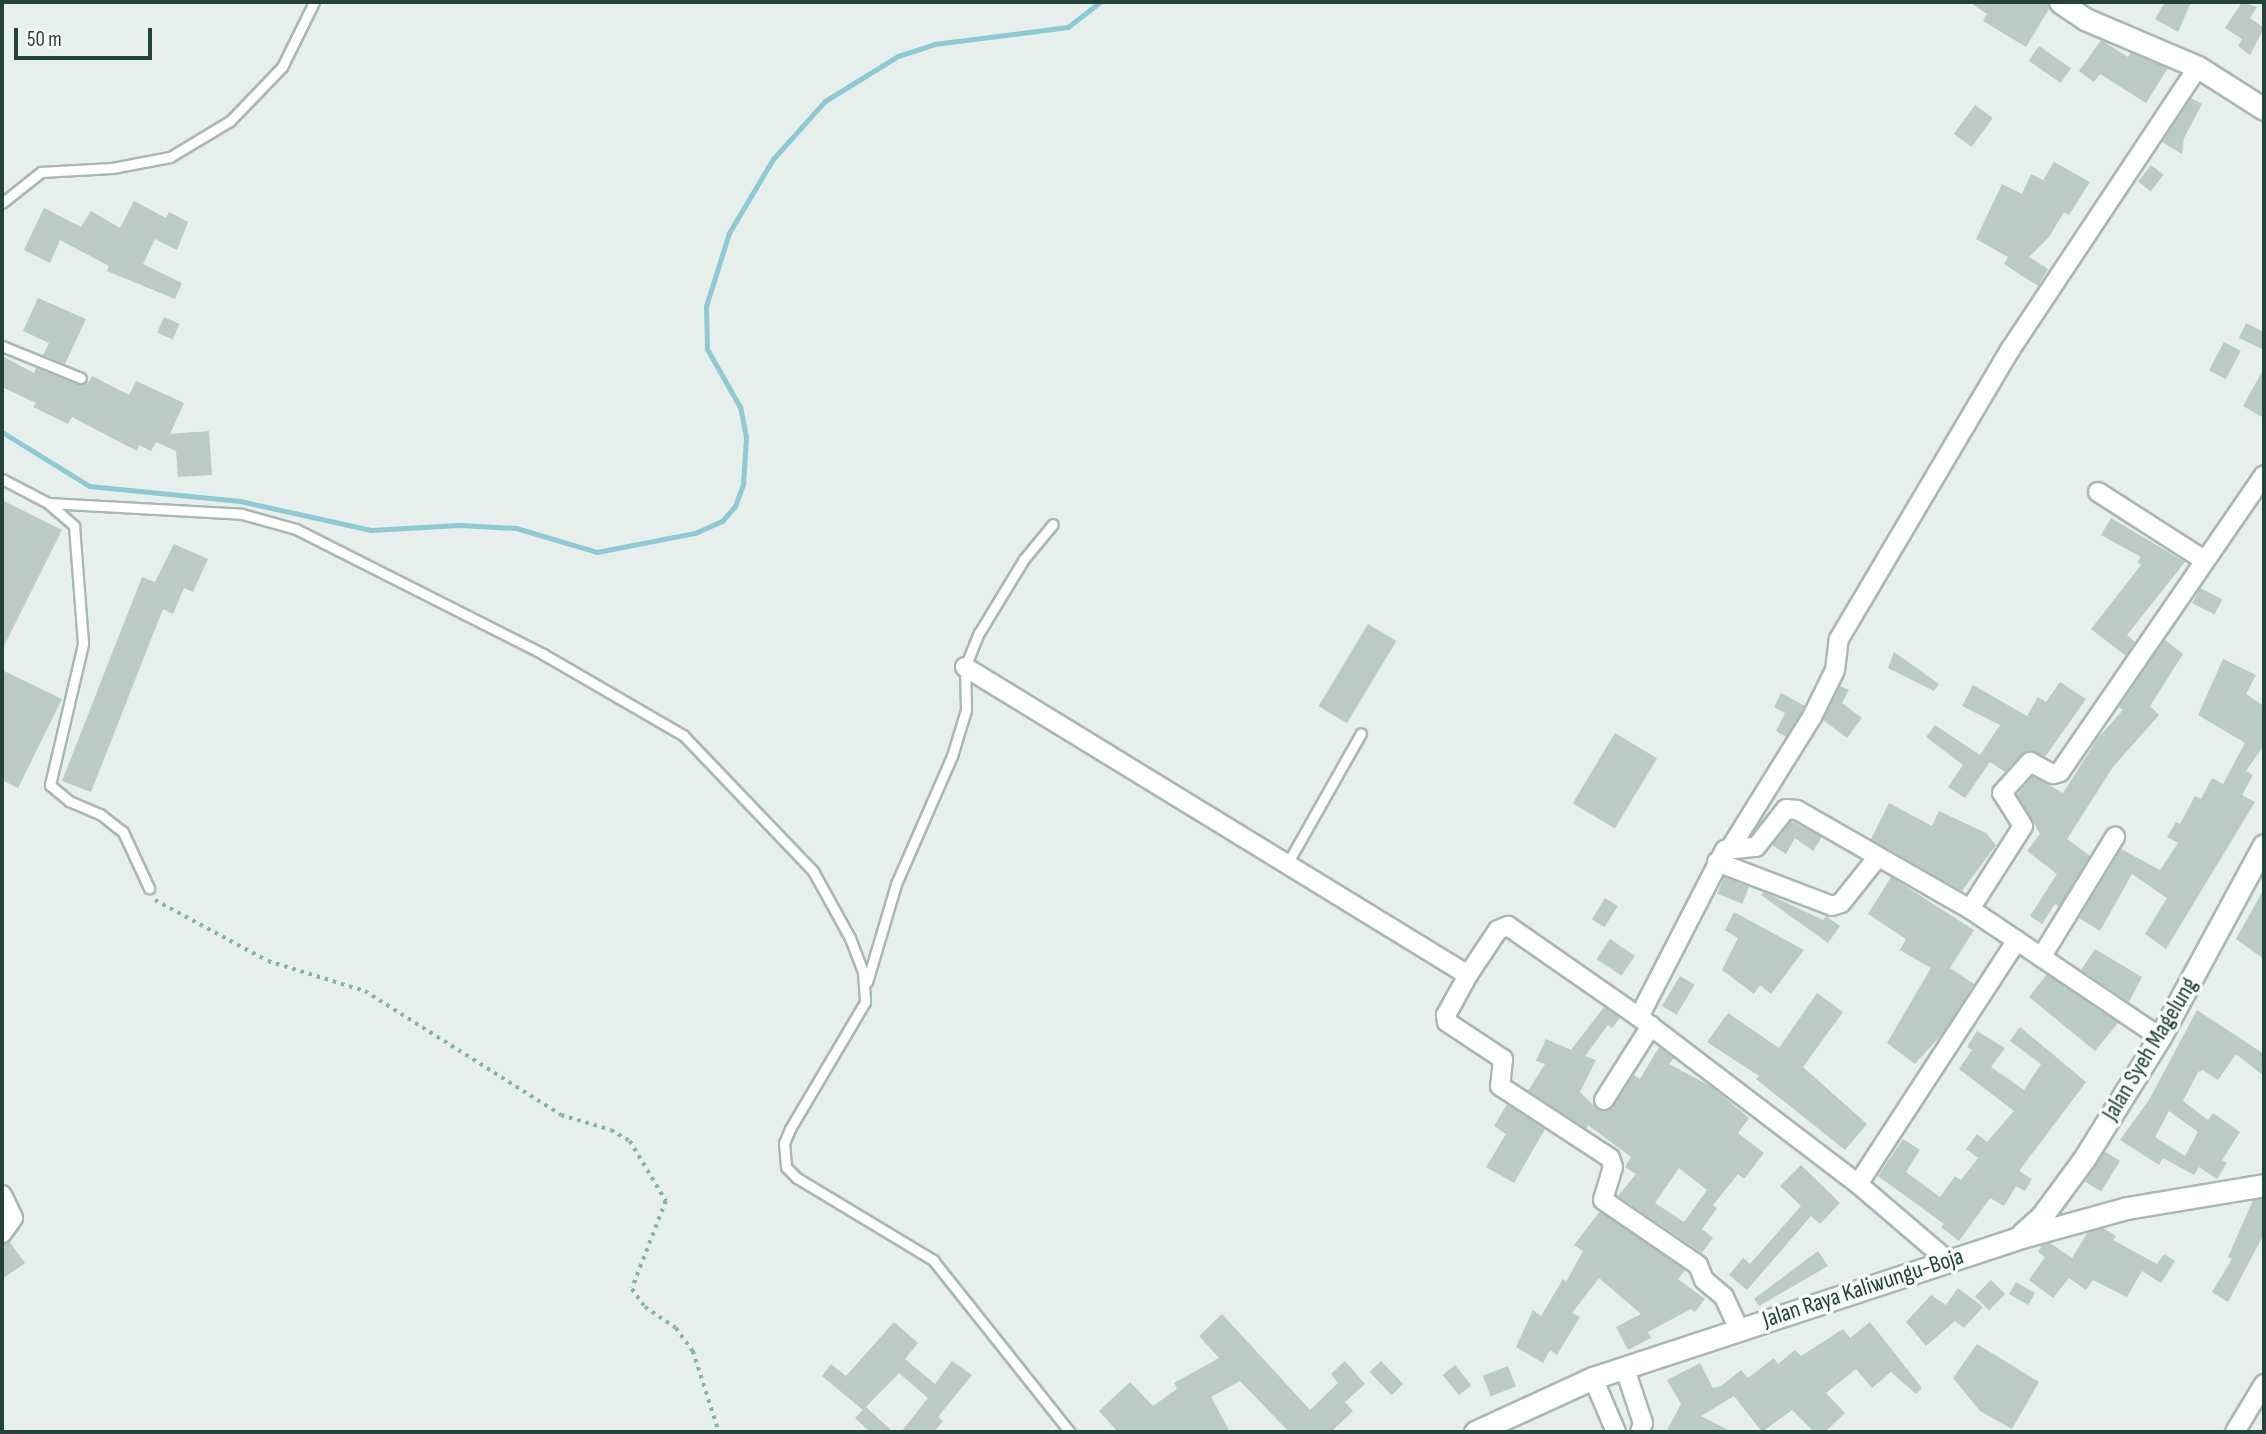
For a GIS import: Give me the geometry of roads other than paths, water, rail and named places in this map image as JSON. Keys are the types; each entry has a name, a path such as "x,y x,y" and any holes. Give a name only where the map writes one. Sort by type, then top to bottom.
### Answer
{"main road":[{"path":"2060,2 2085,19 2198,67 2264,109"},
{"name":"Jalan Syeh Magelung","path":"2015,1239 2042,1216 2084,1159 2160,1037 2264,845"},
{"name":"Jalan Raya Kaliwungu-Boja","path":"1475,1432 1593,1378 1947,1260 2127,1208 2264,1185"}],"street":[{"path":"1604,1100 1645,1021 1717,862 1731,847 1812,717 1835,670 1839,639 2010,350 2198,67"},
{"path":"1970,909 2023,826 2002,793 2030,762 2053,774 2060,772 2264,475"},
{"path":"2098,492 2204,560"},
{"path":"965,667 1468,975"},
{"path":"1731,847 1756,847 1786,809 1792,808 1970,909 2160,1037"},
{"path":"2042,956 2115,837"},
{"path":"1717,862 1832,906 1840,903 1877,858"},
{"path":"1739,1329 1726,1299 1704,1280 1698,1265 1603,1200 1614,1167 1610,1158 1500,1086 1505,1061 1447,1022 1446,1015 1468,975 1498,930 1508,926 1645,1021 1858,1184 1947,1260"},
{"path":"1858,1184 2017,940"},
{"path":"2,1195 13,1218 2,1233"},
{"path":"1625,1368 1643,1423 1640,1432"},
{"path":"1593,1378 1616,1432"},
{"path":"2235,1432 2264,1384"}],"lane":[{"path":"2,203 41,172 111,168 170,157 230,121 282,67 314,2"},
{"path":"2,345 81,378"},
{"path":"2,479 48,503 74,526 83,644 50,785 69,802 100,814 123,832 149,888"},
{"path":"48,503 242,514 296,530 650,713 683,735 813,871 850,938 865,987"},
{"path":"1053,524 996,604 965,667 966,709 952,756 896,884 857,1017 784,1143 786,1167 797,1178 933,1260 1070,1432"},
{"path":"1287,864 1361,733"}],"waterway":[{"path":"2,432 89,486 240,501 371,530 459,525 516,528 597,552 695,533 722,521 735,506 743,484 746,437 740,407 707,349 706,306 729,233 773,159 825,101 898,56 934,44 1068,27 1100,2"}]}
